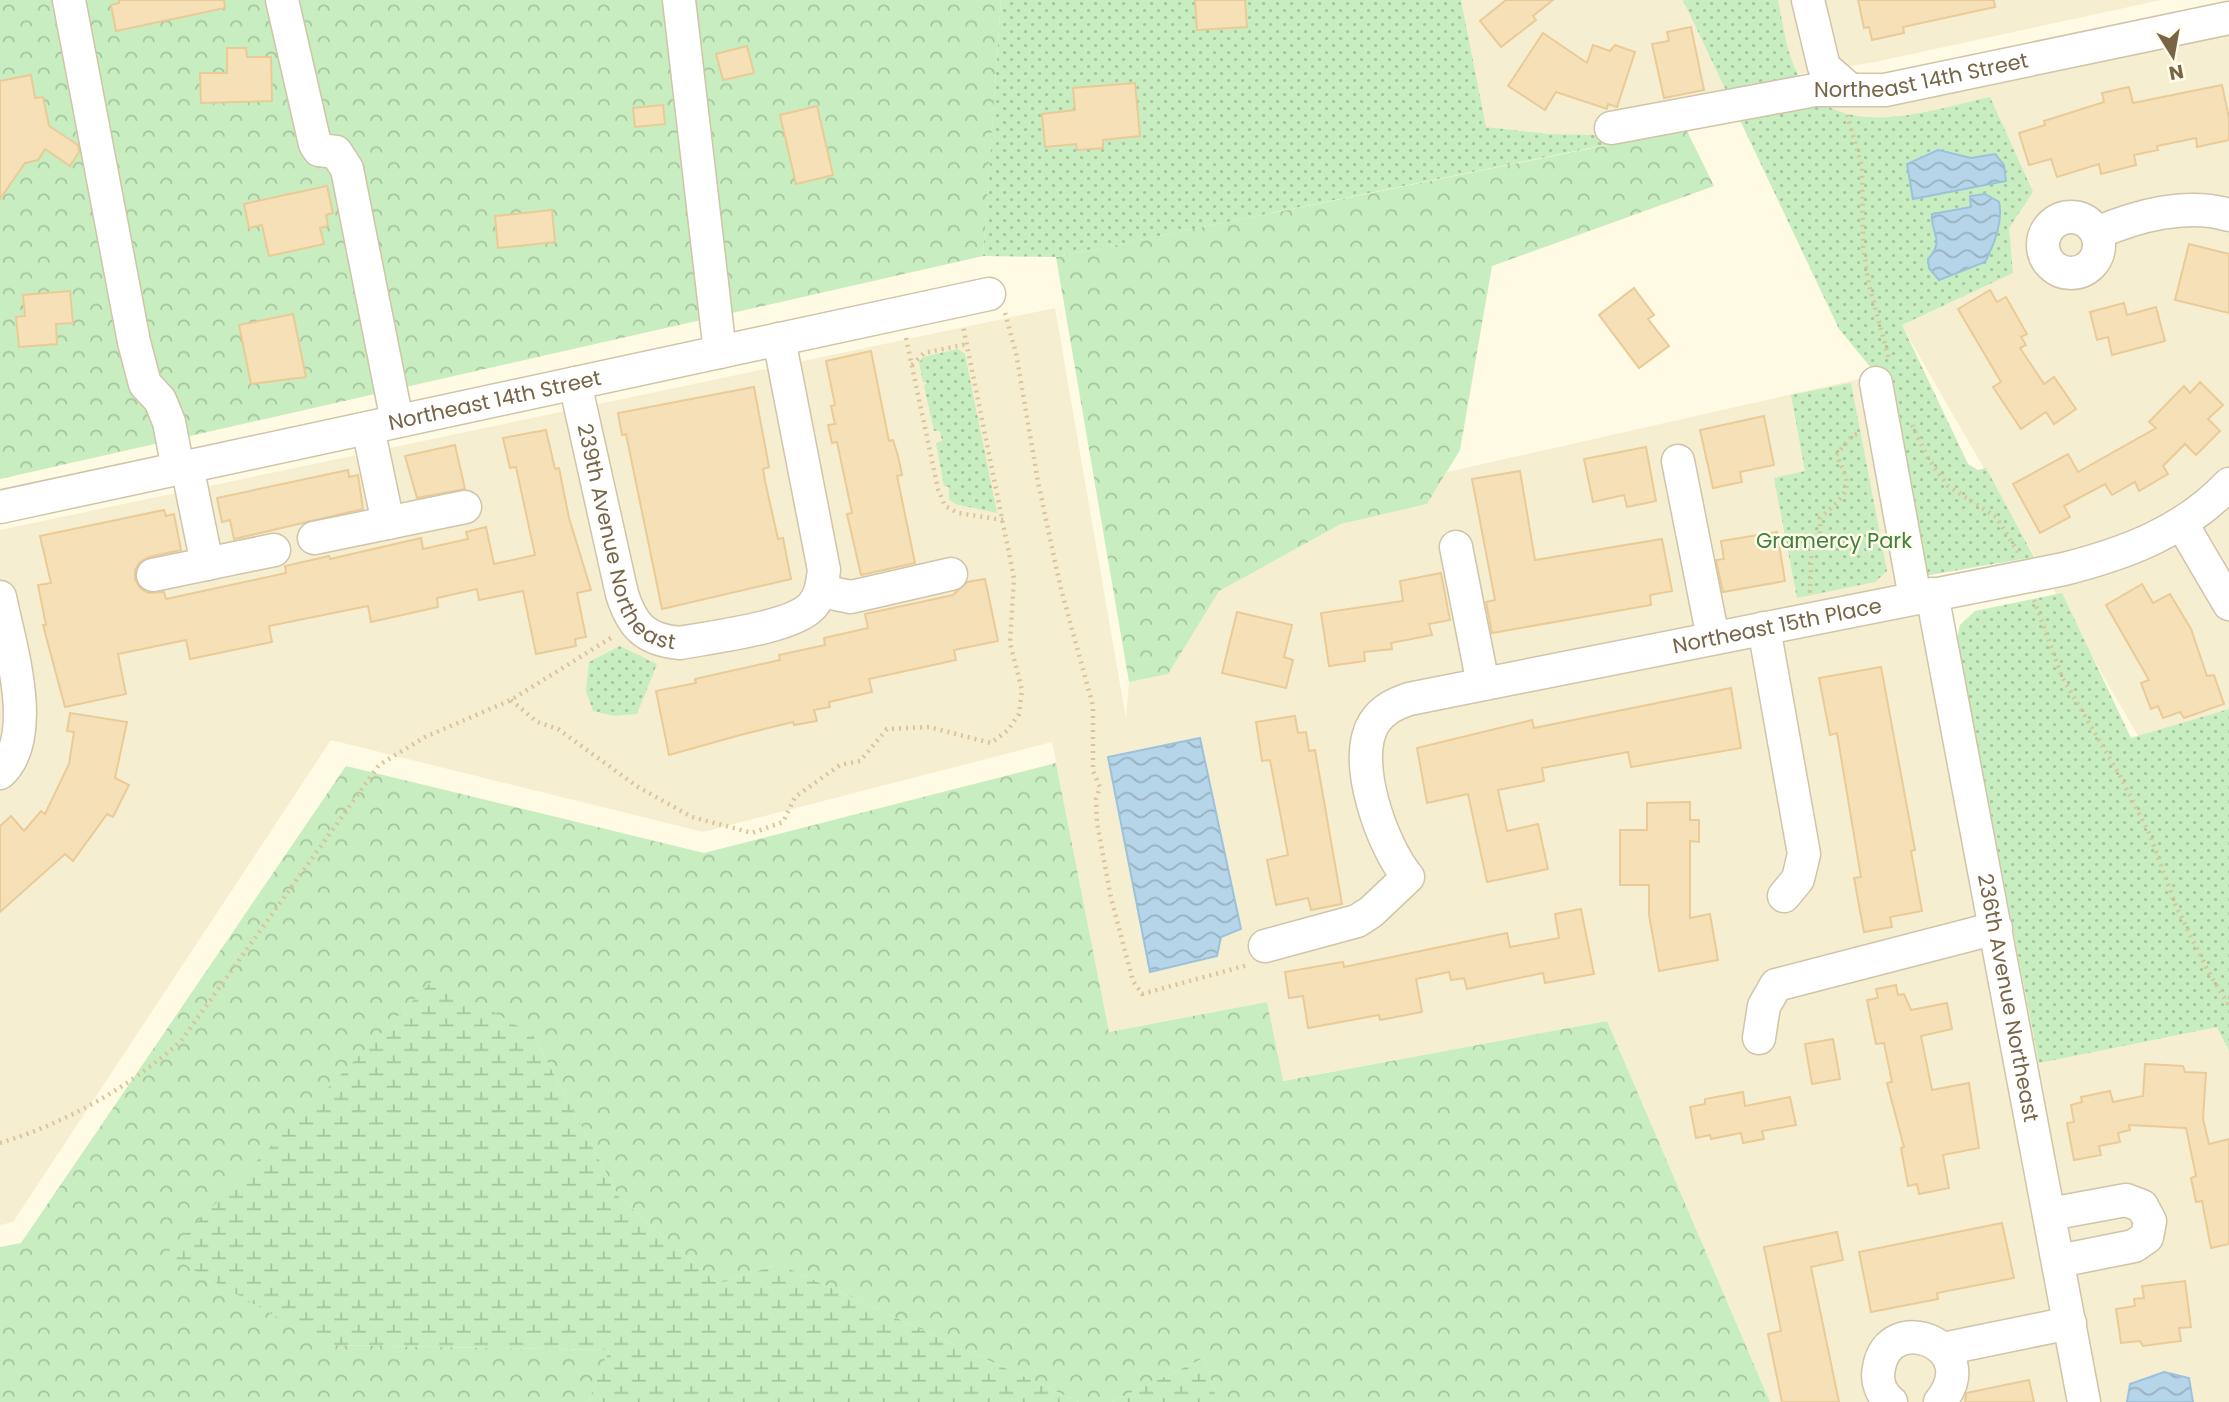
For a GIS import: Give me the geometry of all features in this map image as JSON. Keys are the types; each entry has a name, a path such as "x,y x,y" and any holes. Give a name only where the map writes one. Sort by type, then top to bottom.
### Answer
{"street":[{"path":"69,0 134,342 145,384 160,400 169,422 207,564"},
{"path":"282,0 315,144 319,150 336,152 347,169 382,425 388,523"},
{"path":"678,0 720,352"},
{"path":"1808,0 1824,67 1849,89"},
{"name":"Northeast 14th Street","path":"1611,128 1815,90 1885,90 2229,18"},
{"path":"2096,233 2111,227 2191,209 2229,215"},
{"name":"Northeast 14th Street","path":"0,507 989,294"},
{"path":"779,340 817,527 824,570 821,591 851,597 950,574"},
{"name":"236th Avenue Northeast","path":"1883,375 1885,428 1996,928 2084,1402"},
{"name":"239th Avenue Northeast","path":"575,383 622,594 629,616 642,630 661,642 680,643 795,619 812,606 821,591"},
{"path":"1678,461 1713,638"},
{"name":"Northeast 15th Place","path":"1265,946 1357,921 1371,912 1408,877 1382,837 1367,768 1366,746 1374,724 1389,707 1409,699 2026,576 2113,556 2145,544 2182,524 2229,484"},
{"path":"314,538 465,508"},
{"path":"2182,524 2229,604"},
{"path":"1456,547 1483,684"},
{"path":"153,575 274,550"},
{"path":"0,597 21,695 17,742 0,773"},
{"path":"1765,628 1804,854 1798,879 1783,896"},
{"path":"1759,1038 1764,1006 1776,985 1996,928"},
{"path":"2050,1214 2126,1200 2142,1206 2150,1221 2147,1237 2134,1246 2059,1261"},
{"path":"1943,1349 2070,1323"},
{"path":"1891,1402 1881,1389 1878,1377 1883,1355 1891,1346 1912,1337 1923,1337 1943,1349 1952,1370 1952,1382 1940,1402"}],"path":[{"path":"1849,89 1847,120 1862,166 1863,246 1883,375"},
{"path":"989,294 992,308 1003,307 1016,353 1038,482 1060,585 1093,706 1093,771 1100,787 1096,799 1097,823 1111,898 1133,981 1143,993 1172,987 1250,964 1265,946"},
{"path":"510,700 537,722 558,729 638,787 692,817 752,833 783,822 795,797 840,765 860,761 887,729 929,727 991,743 1008,730 1019,714 1022,690 1010,643 1014,578 961,315"},
{"path":"903,327 938,489 945,506 958,513 1003,520"},
{"path":"912,365 923,353 967,344"},
{"path":"1913,443 1909,418 1928,458 1948,486 2001,524 2015,547 2062,677 2119,774 2150,835 2180,916 2210,975 2229,1005"},
{"path":"1814,618 1809,584 1812,543 1820,535 1820,518 1846,494 1849,483 1836,455 1853,435 1885,428"},
{"path":"0,1143 38,1132 146,1073 181,1041 379,765 425,737 510,700 620,632"}],"shaded area":[{"path":"1461,0 2161,0 1875,62 1798,74 1728,95 1649,136 1550,134 1485,127"},
{"path":"2229,26 2229,1402 1770,1402 1607,1021 1282,1081 1267,1002 1109,1032 1052,742 703,832 331,740 13,1222 0,1225 0,530 1055,308 1126,719 1129,682 1168,674 1218,591 1341,524 1427,504 1447,472 1877,375 1952,767 2131,739 2138,736 1780,114"}],"green space":[{"path":"0,0 1001,0 983,256 0,479"},
{"path":"1001,0 1461,0 1486,127 1550,134 1649,136 1056,257 983,256"},
{"path":"1683,0 1778,0 1787,46 1797,73 1813,96 1834,109 1858,116 1885,117 1940,109 1990,97 2033,192 2009,228 2013,273 1902,325 1968,464 1978,470 1986,468 2034,557 1924,576 1877,375 1839,329"},
{"path":"1686,129 1714,186 1492,266 1460,450 1427,504 1341,524 1219,591 1168,674 1129,682 1056,257"},
{"path":"958,349 965,354 997,513 955,504 949,499 949,487 944,486 936,443 942,441 940,431 934,431 924,386 927,382 923,382 919,363 923,357"},
{"name":"Gramercy Park","path":"1851,383 1887,571 1875,582 1797,598 1774,478 1805,471 1791,395"},
{"path":"2062,593 2131,738 2229,709 2229,1051 2217,1027 2039,1063 1957,639 1960,625 1975,611"},
{"path":"620,646 657,664 637,714 614,716 593,711 586,691 589,662"},
{"path":"1056,763 1109,1032 1267,1002 1283,1081 1607,1021 1770,1402 1218,1402 1204,1358 1112,1402 1079,1402 779,1264 718,1284 619,1197 533,1035 326,1345 609,1350 588,1402 0,1402 0,1247 21,1243 346,766 704,853"},
{"path":"435,978 533,1035 619,1197 718,1284 779,1264 1079,1402 588,1402 609,1350 326,1345 166,1254"},
{"path":"1204,1358 1218,1402 1112,1402"}],"water":[{"path":"1938,150 1971,158 1995,154 2004,165 2006,181 1913,199 1907,164"},
{"path":"1985,194 1999,202 2000,217 1992,248 1985,262 1939,280 1929,268 1928,259 1937,241 1932,214 1971,207 1970,196"},
{"path":"1200,738 1241,929 1221,937 1217,956 1150,972 1108,757"},
{"path":"2164,1372 2189,1378 2193,1402 2127,1402 2130,1384"}],"building":[{"path":"119,0 224,0 225,8 116,31 111,5 119,3"},
{"path":"1195,0 1245,0 1247,27 1197,30"},
{"path":"1506,0 1553,0 1533,16 1536,20 1501,47 1480,21"},
{"path":"1858,0 1994,0 1995,7 1903,27 1904,33 1872,40 1869,27 1864,28"},
{"path":"1691,27 1704,90 1664,98 1652,44 1669,41 1667,32"},
{"path":"1543,33 1587,63 1593,45 1610,51 1615,45 1635,52 1617,107 1608,104 1607,109 1556,92 1545,110 1508,86"},
{"path":"747,46 754,73 723,80 716,54"},
{"path":"227,48 246,48 247,57 271,57 272,101 201,103 200,73 227,73"},
{"path":"31,75 35,98 43,97 49,126 78,145 79,152 70,166 45,149 38,160 25,163 0,199 0,81"},
{"path":"1135,83 1140,136 1103,140 1103,148 1077,150 1076,144 1045,147 1042,114 1075,110 1073,88"},
{"path":"2222,85 2229,118 2229,140 2197,147 2196,138 2157,146 2158,150 2134,155 2136,165 2101,174 2099,164 2057,177 2051,159 2029,165 2019,133 2045,125 2044,121 2104,102 2102,93 2129,87 2133,103"},
{"path":"663,105 665,124 635,127 633,108"},
{"path":"817,106 833,175 796,184 780,115"},
{"path":"327,186 333,213 326,215 328,226 320,228 324,244 269,256 262,225 249,228 244,204"},
{"path":"552,210 555,242 498,248 495,216"},
{"path":"2189,244 2229,254 2229,313 2175,300"},
{"path":"1634,288 1654,315 1648,319 1669,346 1639,368 1599,315"},
{"path":"1990,290 1997,302 2006,297 2027,334 2021,337 2026,345 2020,348 2044,384 2054,377 2076,409 2054,424 2046,412 2021,429 1993,387 2001,382 1958,309"},
{"path":"70,291 73,323 56,324 57,344 19,347 16,317 25,316 23,295"},
{"path":"2124,303 2127,315 2156,307 2165,341 2112,355 2108,337 2097,340 2090,312"},
{"path":"293,314 306,377 251,384 239,325"},
{"path":"871,351 889,441 893,440 902,475 897,476 915,563 861,575 847,514 852,513 837,442 832,443 828,425 835,424 831,406 835,405 826,361"},
{"path":"2200,382 2223,405 2208,419 2220,431 2196,455 2185,444 2163,466 2168,474 2139,491 2135,482 2112,495 2105,484 2064,506 2070,517 2040,533 2013,484 2068,454 2078,472 2156,428 2149,422 2184,386 2190,393"},
{"path":"754,387 769,467 763,469 765,481 778,539 783,538 791,579 662,609 626,434 622,435 618,413"},
{"path":"1764,416 1774,465 1740,472 1742,482 1713,488 1700,430"},
{"path":"546,430 555,469 559,468 569,518 591,590 577,593 586,637 575,639 576,646 536,654 523,591 479,600 477,589 437,598 438,607 371,622 368,606 269,626 272,642 190,659 186,640 118,654 126,694 65,707 43,625 46,625 38,585 51,583 40,536 164,510 166,516 174,514 181,550 149,557 140,562 135,570 135,579 140,588 148,593 164,592 166,599 286,573 285,566 329,556 330,559 421,538 423,549 468,539 466,532 486,527 494,564 535,555 516,467 510,468 503,438"},
{"path":"455,445 465,489 417,498 405,456"},
{"path":"1646,447 1656,501 1627,507 1624,495 1593,502 1584,459"},
{"path":"348,470 349,477 358,475 363,509 234,539 230,520 222,522 217,498"},
{"path":"1520,471 1535,560 1662,539 1672,591 1650,595 1651,605 1492,633 1486,602 1495,600 1472,479"},
{"path":"1777,532 1785,581 1723,592 1716,560 1724,559 1721,541"},
{"path":"1441,573 1450,620 1429,624 1432,635 1391,643 1392,649 1364,652 1365,661 1329,666 1321,613 1403,601 1400,581"},
{"path":"985,579 998,641 954,650 956,660 869,679 872,692 829,702 830,707 814,710 817,721 794,725 793,722 669,755 656,691 696,683 695,679 780,660 779,655 825,645 824,638 868,628 865,614 953,595 967,582"},
{"path":"2142,584 2153,603 2170,594 2191,629 2207,676 2214,675 2224,704 2184,718 2180,712 2163,718 2158,706 2151,709 2141,683 2149,680 2106,605"},
{"path":"1237,612 1292,625 1284,657 1293,660 1286,688 1222,673"},
{"path":"1881,667 1915,850 1911,851 1922,911 1890,917 1892,927 1864,932 1854,878 1861,877 1837,733 1830,735 1819,678"},
{"path":"1731,688 1741,748 1631,767 1628,752 1542,768 1544,781 1498,790 1507,831 1538,824 1548,869 1487,882 1468,794 1427,803 1417,748 1532,720 1534,728"},
{"path":"70,713 127,722 115,778 129,785 113,817 107,814 73,861 65,854 0,912 0,826 11,816 24,831 41,811 45,814 69,764 74,732 67,731"},
{"path":"1295,716 1298,733 1306,732 1309,751 1315,750 1342,904 1311,910 1308,898 1276,905 1267,860 1288,855 1270,760 1262,761 1256,722"},
{"path":"1690,802 1690,820 1699,820 1699,842 1690,841 1690,918 1710,914 1718,960 1659,971 1649,915 1649,885 1620,885 1620,830 1647,830 1647,803"},
{"path":"1581,909 1594,974 1545,983 1543,973 1467,989 1464,978 1451,980 1449,972 1416,979 1422,1012 1380,1020 1379,1015 1308,1028 1303,996 1289,998 1285,972 1343,962 1344,967 1507,933 1510,947 1559,938 1555,914"},
{"path":"1896,985 1898,995 1904,994 1911,1010 1947,1003 1952,1029 1921,1036 1932,1090 1969,1083 1979,1148 1943,1155 1949,1188 1919,1194 1917,1184 1908,1186 1901,1148 1904,1147 1887,1083 1892,1082 1884,1043 1876,1044 1867,1000 1878,998 1876,989"},
{"path":"1833,1039 1840,1079 1812,1084 1805,1044"},
{"path":"2145,1064 2183,1066 2185,1072 2206,1073 2203,1119 2209,1144 2229,1139 2229,1244 2211,1248 2202,1201 2196,1202 2191,1178 2196,1176 2186,1128 2129,1125 2130,1130 2118,1133 2120,1142 2099,1146 2101,1155 2074,1160 2067,1123 2074,1122 2071,1105 2082,1102 2081,1097 2110,1091 2113,1102 2143,1096"},
{"path":"1743,1092 1745,1106 1790,1097 1796,1125 1762,1131 1764,1139 1743,1143 1741,1133 1711,1139 1710,1135 1696,1138 1690,1107 1705,1104 1705,1099"},
{"path":"2002,1223 2014,1278 1937,1293 1938,1299 1871,1312 1859,1252"},
{"path":"1837,1232 1843,1260 1811,1267 1839,1402 1782,1402 1768,1334 1781,1331 1764,1247"},
{"path":"2185,1281 2191,1327 2179,1328 2181,1341 2143,1346 2140,1341 2121,1343 2116,1309 2135,1306 2134,1299 2144,1298 2142,1286"},
{"path":"2029,1380 2034,1402 1965,1402 1966,1393"}]}
